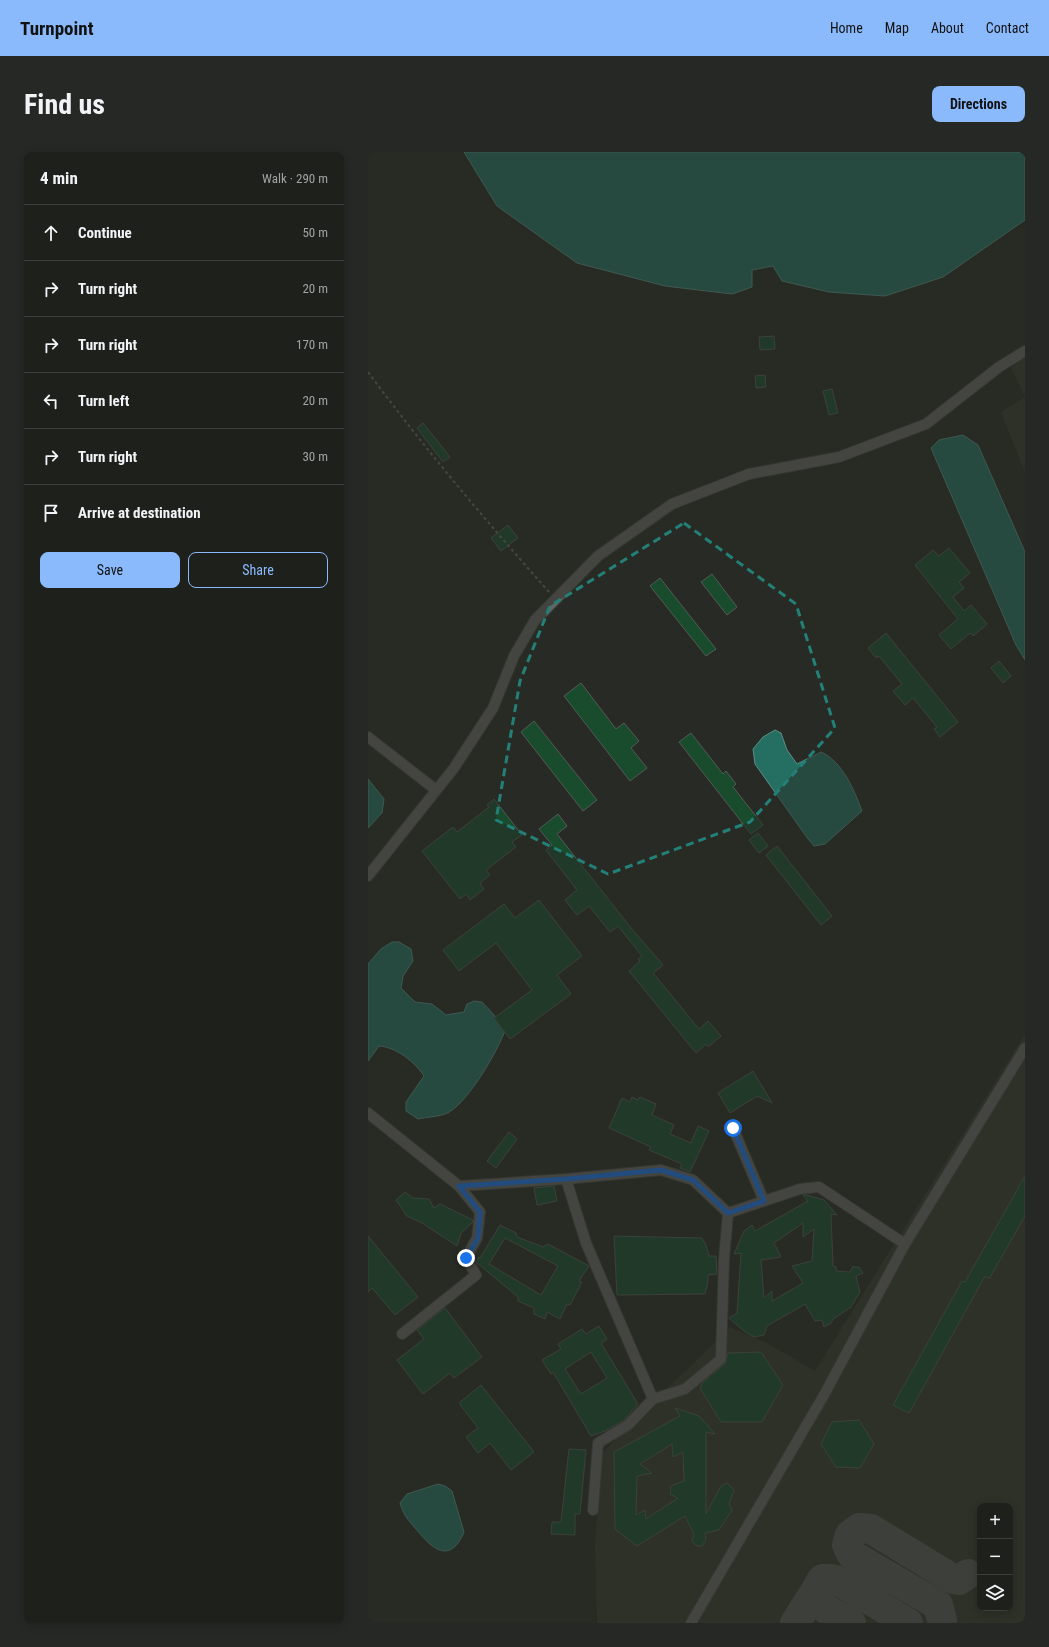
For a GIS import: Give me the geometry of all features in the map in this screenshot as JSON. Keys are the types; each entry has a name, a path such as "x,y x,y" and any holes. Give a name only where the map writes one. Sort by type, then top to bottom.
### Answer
{"street":[{"path":"368,876 454,768 493,708 514,656 535,620 598,556 672,504 749,474 839,457 926,424 999,367 1025,351"},
{"path":"368,737 436,790"},
{"path":"691,1623 824,1395 905,1244 1025,1048"},
{"path":"368,1113 459,1186 480,1212 478,1238 466,1258 476,1275 402,1334"},
{"path":"733,1128 764,1201"},
{"path":"459,1186 566,1179 661,1170 693,1180 728,1213"},
{"path":"566,1179 586,1243 653,1399"},
{"path":"728,1213 800,1189 819,1187 905,1244"},
{"path":"593,1510 598,1443 628,1425 653,1399 685,1389 721,1359 724,1258 728,1213"}],"path":[{"path":"368,372 410,429 458,489 555,600"}],"highlighted area":[{"path":"684,523 796,604 835,728 750,822 608,874 496,820 520,681 550,606"}],"shaded area":[{"path":"1025,356 1025,397 1011,368"},
{"path":"1025,397 1025,472 1001,412"},
{"path":"1025,1034 1025,1623 597,1623 595,1546 602,1453 730,1327 767,1343 815,1371"}],"water":[{"path":"464,152 1025,152 1025,220 943,277 885,296 829,292 782,281 773,266 752,270 752,287 732,294 665,286 577,263 497,206"},
{"path":"963,435 978,445 1025,552 1025,660 1016,645 931,448 939,440"},
{"path":"775,730 781,733 787,750 797,764 821,752 836,762 847,777 855,794 862,811 825,844 814,846 755,764 753,749 763,737"},
{"path":"368,779 384,799 382,813 368,828"},
{"path":"392,942 399,942 411,949 413,961 403,976 401,988 415,1002 432,1004 446,1015 464,1012 467,1004 474,1001 482,1002 506,1028 489,1063 472,1089 453,1109 442,1115 418,1119 406,1111 406,1102 424,1076 416,1066 404,1056 392,1049 379,1046 368,1061 368,964 381,949"},
{"path":"438,1484 445,1486 452,1491 464,1532 459,1542 447,1551 441,1550 428,1543 406,1517 400,1503 407,1494"}],"building":[{"path":"774,336 775,349 760,350 759,337"},
{"path":"765,375 766,387 756,388 755,376"},
{"path":"832,389 838,413 829,415 823,391"},
{"path":"423,423 450,457 443,462 417,428"},
{"path":"508,525 518,538 501,551 491,538"},
{"path":"949,548 970,573 959,582 964,588 953,597 964,611 971,605 987,624 973,636 970,633 951,649 939,635 958,619 915,565 933,550 939,556"},
{"path":"712,574 737,607 727,615 701,582"},
{"path":"660,578 716,649 706,656 650,586"},
{"path":"886,633 958,722 940,737 934,729 937,727 913,698 905,705 893,691 902,684 879,656 876,658 868,648"},
{"path":"999,661 1011,676 1003,683 991,668"},
{"path":"581,683 616,729 624,723 639,741 631,748 647,768 630,781 564,696"},
{"path":"534,721 597,800 583,811 521,732"},
{"path":"691,733 723,774 726,771 736,784 733,787 763,825 751,834 679,742"},
{"path":"494,799 522,835 512,842 516,847 486,870 490,875 480,883 484,889 470,900 466,894 460,899 422,851 453,827 457,832 489,807 487,805"},
{"path":"558,814 567,826 557,834 631,928 663,965 653,973 699,1029 708,1021 721,1036 708,1047 706,1044 696,1053 629,971 640,961 638,959 642,956 618,926 610,932 589,906 577,915 565,900 577,890 546,850 552,845 539,829"},
{"path":"758,833 768,846 759,853 749,840"},
{"path":"777,846 832,916 821,925 766,855"},
{"path":"539,900 582,956 557,975 571,994 510,1039 494,1018 532,990 496,943 459,971 443,950 504,904 515,918"},
{"path":"753,1071 772,1103 757,1096 730,1113 718,1093"},
{"path":"632,1097 638,1100 640,1097 656,1104 652,1115 674,1125 670,1134 691,1143 698,1126 709,1131 690,1172 680,1168 682,1164 649,1150 651,1147 609,1128 622,1098 630,1102"},
{"path":"509,1132 517,1139 496,1168 487,1161"},
{"path":"1025,1176 1025,1216 989,1279 985,1276 909,1413 893,1405 962,1281 965,1282"},
{"path":"554,1186 557,1201 537,1205 534,1188"},
{"path":"405,1192 413,1198 429,1199 434,1208 440,1204 473,1220 472,1223 461,1233 457,1246 422,1223 407,1216 396,1200"},
{"path":"803,1195 824,1200 837,1215 831,1214 833,1266 836,1267 836,1271 850,1272 853,1266 859,1267 863,1273 856,1276 860,1292 851,1307 824,1327 822,1320 815,1321 805,1304 767,1326 764,1335 754,1337 744,1331 729,1318 737,1313 741,1253 734,1254 744,1231 752,1225 755,1231 808,1201","holes":["803,1223 803,1237 814,1229 812,1261 792,1266 803,1283 772,1301 772,1291 764,1298 761,1260 781,1257 774,1243"]},
{"path":"500,1225 516,1233 517,1237 543,1247 548,1244 589,1266 579,1281 582,1282 570,1305 567,1304 560,1319 547,1312 545,1319 534,1314 534,1308 518,1301 518,1297 476,1262 479,1257 480,1258","holes":["505,1238 558,1266 541,1295 489,1264"]},
{"path":"368,1236 418,1297 395,1315 372,1288 368,1292"},
{"path":"614,1236 702,1238 709,1256 716,1256 717,1274 708,1275 705,1294 617,1295"},
{"path":"445,1308 482,1357 454,1378 450,1373 423,1394 397,1360 424,1339 417,1330"},
{"path":"599,1326 607,1339 601,1343 638,1404 624,1420 605,1431 591,1436 553,1372 551,1374 542,1360 561,1349 558,1344 582,1329 586,1334","holes":["591,1352 607,1378 581,1394 565,1369"]},
{"path":"761,1352 783,1385 762,1422 721,1422 700,1388 703,1382 725,1364 728,1353"},
{"path":"481,1385 534,1452 511,1470 490,1443 478,1453 466,1437 478,1428 459,1403"},
{"path":"675,1408 699,1416 715,1434 706,1432 706,1514 721,1486 727,1483 734,1490 729,1504 732,1510 719,1530 705,1533 706,1540 702,1546 697,1546 692,1541 694,1534 685,1516 637,1546 615,1529 614,1452 680,1416","holes":["672,1444 673,1457 683,1452 684,1481 671,1486 670,1494 678,1498 646,1519 645,1510 636,1515 637,1476 652,1473 640,1464"]},
{"path":"859,1420 874,1444 860,1468 836,1467 821,1444 832,1422"},
{"path":"569,1449 586,1450 580,1514 575,1514 575,1535 551,1534 552,1522 561,1522"}],"taxiway":[{"path":"942,1620 938,1605 852,1555 847,1545 850,1535 859,1528 871,1529 953,1579 959,1580 968,1574"},
{"path":"795,1623 823,1579"},
{"path":"851,1623 830,1611 819,1602 817,1589 821,1581 830,1579 839,1581 908,1623"}],"route":[{"path":"466,1258 478,1238 480,1212 459,1186 566,1179 661,1170 693,1180 728,1213 764,1201 733,1128"}]}
